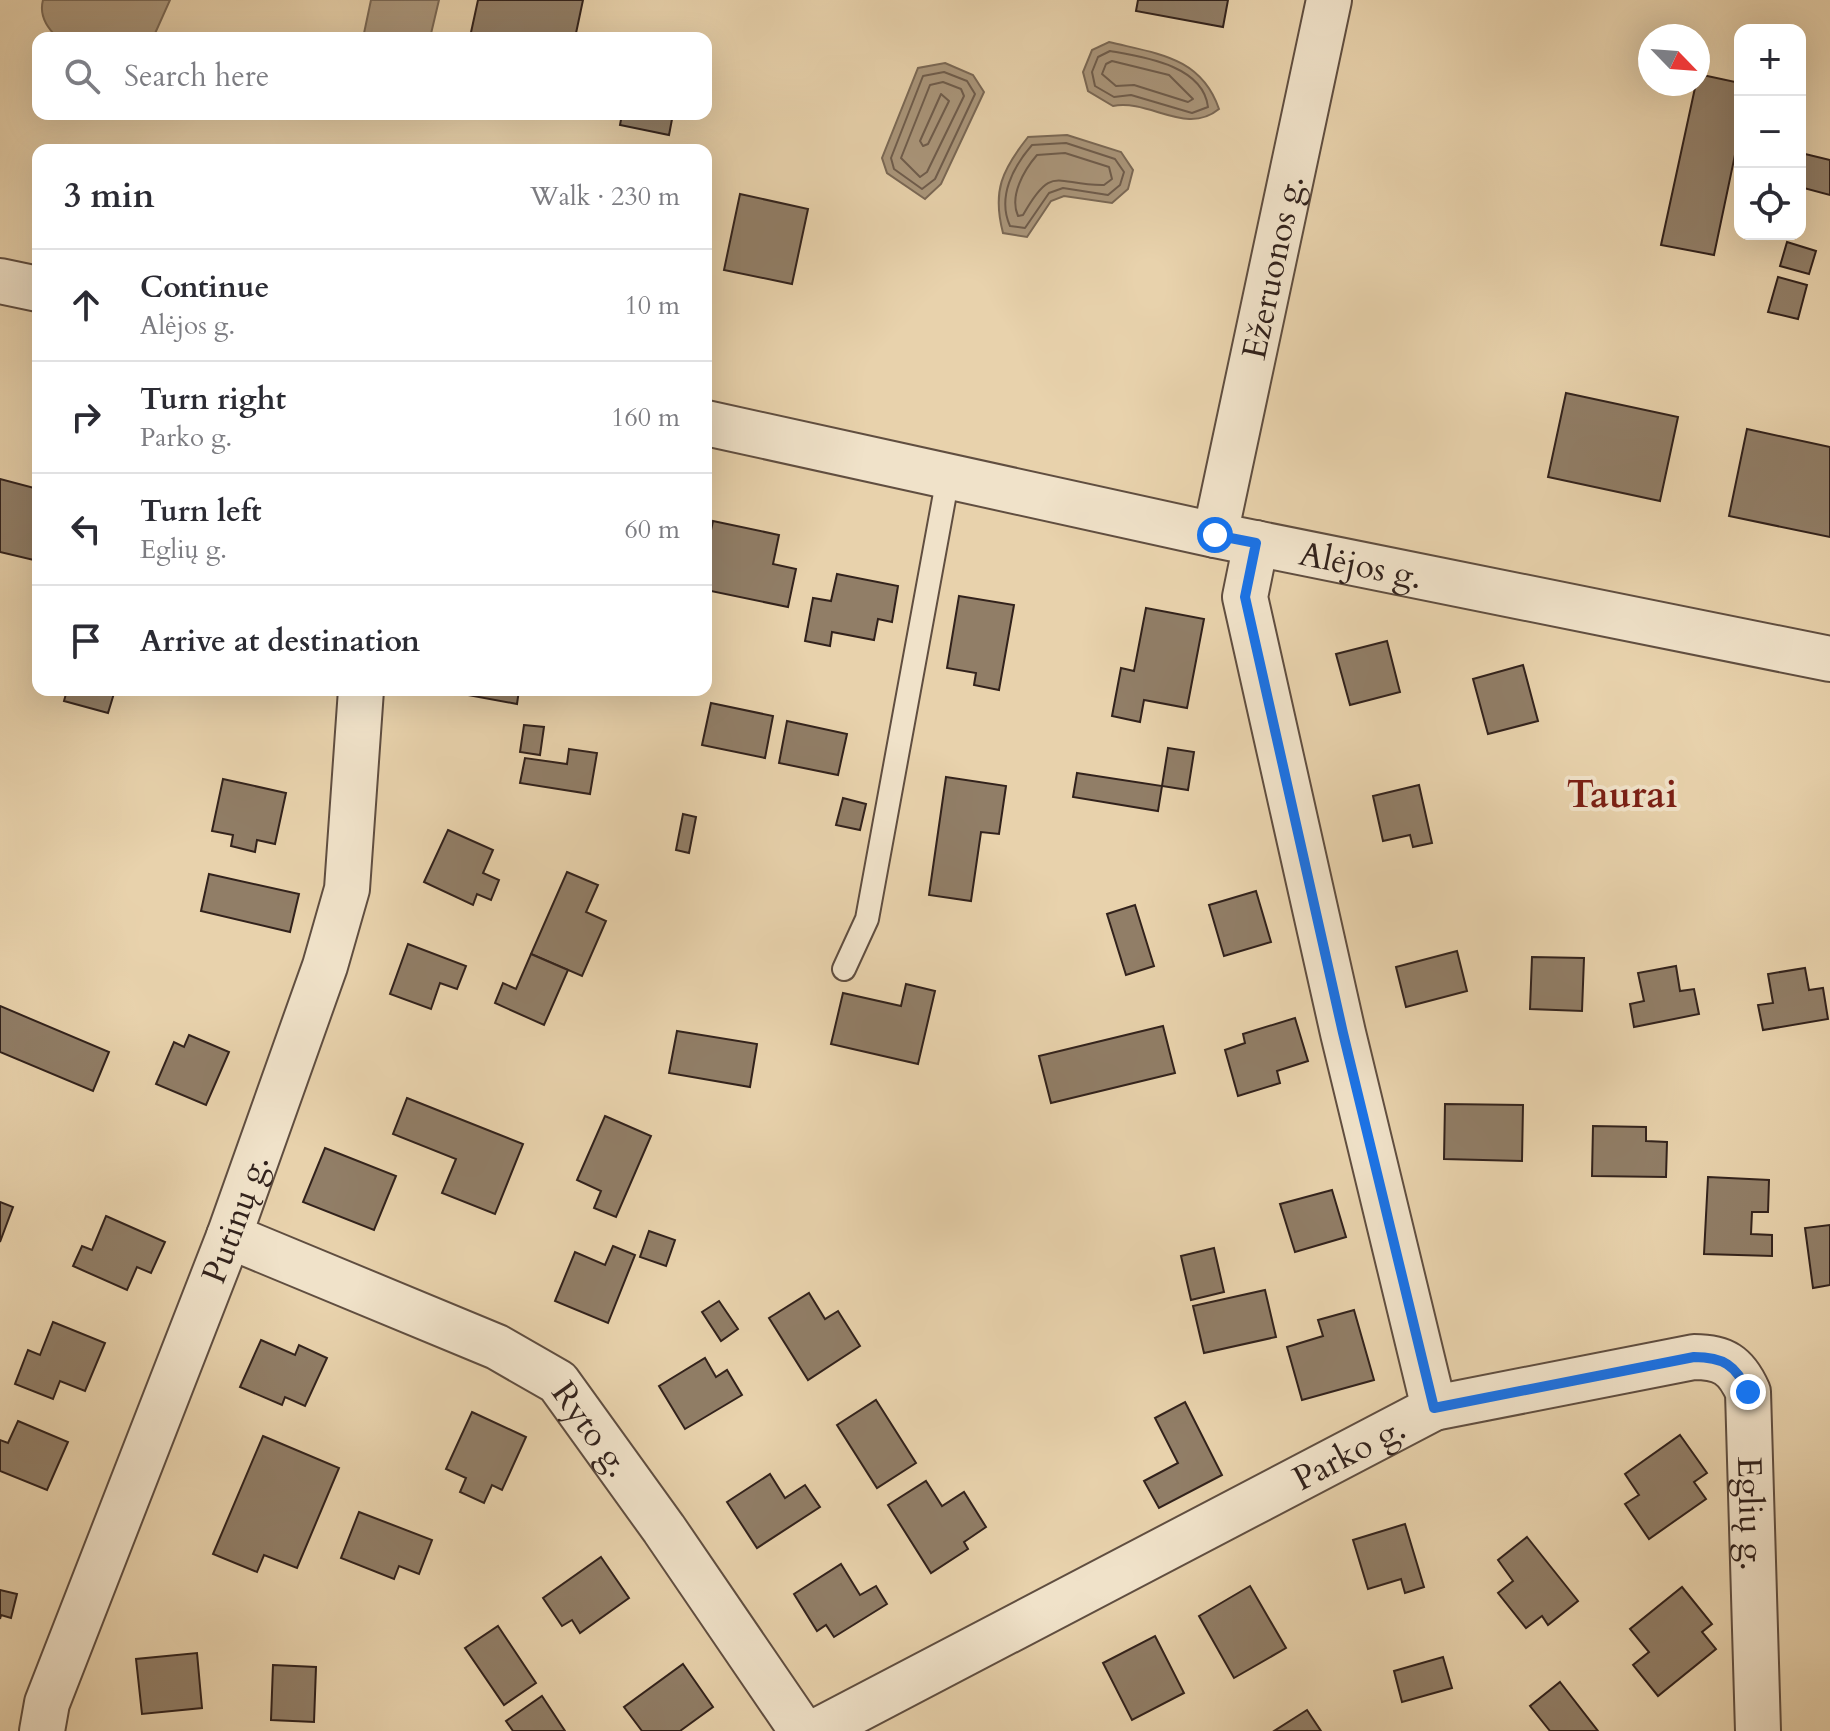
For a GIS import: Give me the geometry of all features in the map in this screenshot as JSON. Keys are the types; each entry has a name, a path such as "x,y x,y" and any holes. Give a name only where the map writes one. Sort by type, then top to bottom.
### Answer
{"street":[{"name":"Ežeruonos g.","path":"1235,539 1329,0"},
{"path":"0,281 32,288"},
{"name":"Alėjos g.","path":"712,424 1235,539 1830,659"},
{"name":"Parko g.","path":"817,1731 1434,1408 1343,1033 1254,639 1235,539"},
{"name":"Putinų g.","path":"42,1731 47,1703 61,1665 229,1236 325,966 347,889 361,696"},
{"name":"Ryto g.","path":"229,1236 497,1347 558,1382 656,1517 802,1731"},
{"name":"Eglių g.","path":"1434,1408 1694,1357 1716,1357 1728,1363 1741,1376 1748,1392 1758,1731"}],"lane":[{"path":"844,969 867,919 948,477"}],"water":[{"path":"43,0 170,0 156,32 52,32 42,11"},
{"path":"371,0 439,0 431,32 364,32"},
{"path":"1109,42 1176,60 1201,78 1219,109 1194,119 1181,118 1141,107 1113,106 1088,91 1083,72 1092,50"},
{"path":"945,63 973,75 984,92 941,184 925,199 887,173 882,158 918,68"},
{"path":"1067,135 1121,152 1133,170 1128,189 1112,203 1064,196 1051,201 1027,237 1003,233 999,193 1012,160 1028,137"}],"building":[{"path":"478,0 583,0 576,32 471,32"},
{"path":"1138,0 1228,0 1223,27 1136,11"},
{"path":"1710,77 1734,82 1734,160 1714,255 1661,245 1693,96 1710,96"},
{"path":"621,120 672,120 669,135 620,125"},
{"path":"1806,154 1830,160 1830,195 1806,189"},
{"path":"740,194 808,209 792,284 724,270"},
{"path":"1787,242 1816,251 1809,274 1780,266"},
{"path":"1778,277 1807,285 1798,319 1768,312"},
{"path":"1566,393 1678,417 1660,501 1548,477"},
{"path":"1747,429 1830,447 1830,537 1729,516"},
{"path":"0,479 32,487 32,560 0,552"},
{"path":"713,521 779,535 773,564 796,569 788,607 712,591"},
{"path":"837,574 898,586 892,622 878,619 874,640 832,632 830,646 805,641 813,598 831,601"},
{"path":"959,596 1014,605 999,690 974,685 976,673 947,668"},
{"path":"1146,608 1204,619 1187,708 1144,700 1140,722 1112,716 1121,668 1134,671"},
{"path":"1387,641 1400,692 1350,705 1336,654"},
{"path":"1523,665 1538,721 1488,734 1473,679"},
{"path":"65,696 113,696 108,713 64,701"},
{"path":"474,696 518,696 517,704"},
{"path":"711,703 773,716 765,758 702,745"},
{"path":"787,721 847,734 838,775 779,763"},
{"path":"524,725 544,727 540,755 520,752"},
{"path":"1168,748 1194,752 1188,790 1162,786"},
{"path":"569,749 597,753 590,794 520,783 525,758 567,764"},
{"path":"1077,773 1162,786 1158,811 1073,797"},
{"path":"946,777 1006,786 999,834 981,832 971,901 929,895"},
{"path":"223,779 286,793 275,844 257,840 255,852 231,846 233,835 212,831"},
{"path":"1419,785 1432,843 1413,847 1410,835 1383,841 1373,796"},
{"path":"843,798 866,804 860,830 836,825"},
{"path":"683,814 696,817 689,853 676,850"},
{"path":"448,830 493,850 483,873 499,880 491,900 477,894 473,905 424,882"},
{"path":"567,872 598,885 586,912 606,921 582,976 531,954"},
{"path":"209,874 299,894 290,932 201,911"},
{"path":"1256,891 1271,942 1224,956 1209,905"},
{"path":"1135,905 1154,966 1126,975 1107,914"},
{"path":"408,944 466,966 457,989 440,983 431,1009 390,994"},
{"path":"1457,951 1467,991 1406,1007 1396,967"},
{"path":"531,954 568,970 544,1025 495,1003 503,983 516,989"},
{"path":"1532,957 1584,958 1582,1011 1530,1009"},
{"path":"1676,966 1680,991 1694,989 1699,1014 1634,1027 1630,1004 1644,1001 1638,973"},
{"path":"1805,968 1809,990 1823,988 1828,1019 1763,1030 1758,1005 1773,1003 1768,974"},
{"path":"906,984 935,991 918,1064 831,1044 843,993 901,1006"},
{"path":"0,1006 109,1052 93,1091 0,1052"},
{"path":"1295,1018 1308,1061 1277,1071 1280,1083 1238,1096 1225,1050 1245,1043 1243,1034"},
{"path":"1163,1026 1175,1073 1051,1103 1039,1056"},
{"path":"677,1031 757,1044 750,1087 669,1073"},
{"path":"189,1035 229,1052 206,1105 156,1084 174,1042 184,1047"},
{"path":"407,1098 523,1144 495,1214 442,1193 456,1159 393,1134"},
{"path":"1445,1104 1523,1105 1522,1161 1444,1159"},
{"path":"605,1116 651,1136 616,1217 594,1208 601,1191 577,1180"},
{"path":"1593,1126 1646,1127 1646,1141 1667,1142 1666,1177 1592,1176"},
{"path":"325,1148 396,1176 374,1230 303,1202"},
{"path":"1708,1177 1769,1180 1768,1212 1752,1212 1751,1234 1772,1235 1772,1256 1704,1254"},
{"path":"1332,1190 1346,1237 1295,1252 1280,1204"},
{"path":"0,1202 13,1207 0,1242"},
{"path":"106,1216 165,1242 151,1273 137,1267 127,1290 73,1266 82,1246 92,1250"},
{"path":"1830,1225 1830,1285 1813,1288 1805,1228"},
{"path":"649,1231 675,1240 666,1266 640,1257"},
{"path":"613,1246 635,1255 608,1323 555,1301 575,1252 605,1265"},
{"path":"1214,1248 1224,1292 1191,1300 1181,1256"},
{"path":"1265,1290 1276,1337 1204,1353 1193,1306"},
{"path":"809,1293 825,1319 838,1311 860,1346 808,1380 769,1318"},
{"path":"719,1301 738,1329 721,1341 702,1312"},
{"path":"1354,1310 1374,1380 1302,1400 1287,1347 1323,1336 1318,1320"},
{"path":"53,1322 105,1343 85,1391 60,1381 53,1399 15,1384 28,1350 40,1355"},
{"path":"261,1340 295,1355 299,1345 327,1358 305,1406 285,1397 282,1405 240,1387"},
{"path":"705,1358 716,1377 727,1370 742,1395 685,1429 659,1386"},
{"path":"876,1400 916,1463 877,1488 837,1425"},
{"path":"1185,1402 1222,1475 1159,1508 1144,1481 1178,1463 1155,1418"},
{"path":"472,1412 526,1437 502,1490 492,1485 484,1503 460,1492 466,1478 446,1469"},
{"path":"18,1421 68,1442 47,1490 0,1471 0,1440 8,1443"},
{"path":"1680,1435 1707,1473 1694,1482 1706,1499 1649,1539 1625,1504 1639,1495 1625,1474"},
{"path":"263,1436 339,1468 297,1568 264,1555 257,1572 213,1554"},
{"path":"770,1474 785,1498 805,1485 820,1507 757,1548 727,1502"},
{"path":"926,1481 942,1506 964,1492 986,1527 964,1542 968,1549 931,1573 888,1505"},
{"path":"359,1512 432,1540 419,1574 399,1566 394,1579 341,1558"},
{"path":"1405,1524 1424,1587 1405,1593 1401,1579 1368,1589 1353,1540"},
{"path":"1527,1537 1578,1601 1548,1625 1542,1616 1526,1628 1498,1593 1513,1581 1498,1560"},
{"path":"601,1557 629,1598 580,1633 572,1620 562,1626 543,1598"},
{"path":"841,1564 860,1595 876,1586 887,1604 834,1637 826,1625 817,1631 794,1594"},
{"path":"1250,1586 1286,1648 1234,1678 1199,1616"},
{"path":"1682,1587 1712,1624 1702,1632 1716,1649 1658,1696 1633,1665 1649,1652 1630,1629"},
{"path":"0,1590 17,1594 11,1618 1,1615 0,1619"},
{"path":"498,1626 536,1683 504,1705 465,1648"},
{"path":"1155,1636 1184,1693 1132,1720 1103,1663"},
{"path":"197,1653 202,1708 142,1714 136,1659"},
{"path":"1443,1657 1452,1688 1402,1702 1394,1671"},
{"path":"683,1664 713,1707 680,1731 642,1731 624,1707"},
{"path":"273,1665 316,1667 314,1722 271,1720"},
{"path":"1560,1682 1598,1731 1550,1731 1530,1706"},
{"path":"542,1696 565,1731 513,1731 506,1721"},
{"path":"1307,1710 1321,1731 1274,1731"}],"district":[{"name":"Taurai","path":"1622,794"}],"route":[{"path":"1215,535 1256,543 1245,597 1343,1033 1434,1408 1694,1357 1716,1357 1728,1363 1741,1376 1748,1392"}]}
